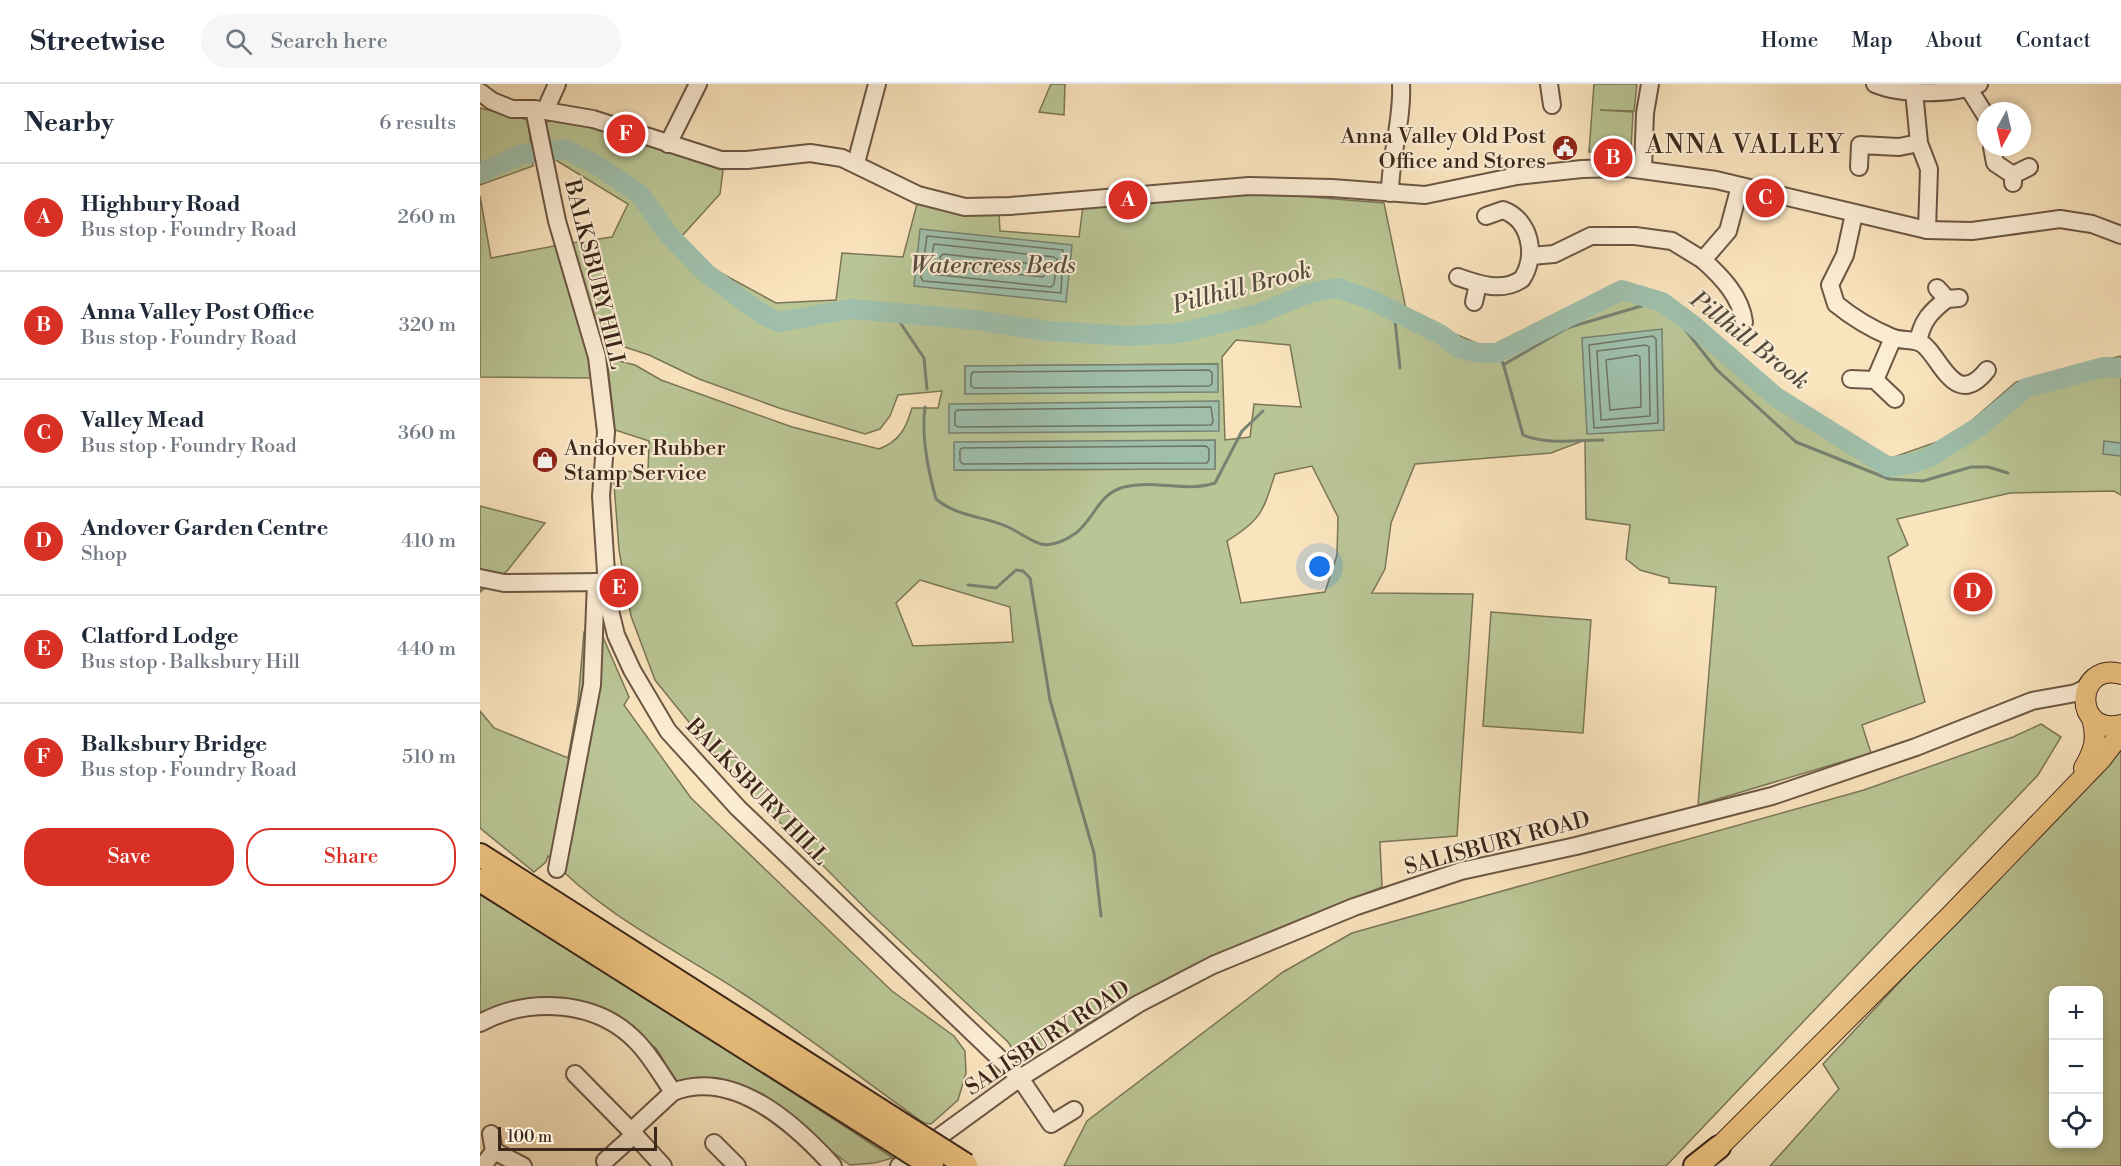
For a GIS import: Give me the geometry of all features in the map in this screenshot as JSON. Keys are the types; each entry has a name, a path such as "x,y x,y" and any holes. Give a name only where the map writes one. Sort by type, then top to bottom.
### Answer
{"highway":[{"path":"480,855 904,1148 966,1166"},
{"path":"480,880 932,1166"},
{"path":"1695,1166 1719,1147"},
{"path":"1703,1166 1719,1147"}],"main road":[{"path":"2073,786 2095,747 2085,695 2088,687 2101,675 2119,672"},
{"path":"2090,716 2105,726 2121,725"},
{"path":"1719,1147 1951,915 2102,758 2121,733"}],"street":[{"path":"540,110 557,84"},
{"path":"668,144 698,84"},
{"path":"856,163 877,84"},
{"path":"1390,193 1390,164 1401,101 1401,84"},
{"path":"1548,84 1552,105"},
{"path":"1643,169 1645,113 1650,84"},
{"path":"1875,84 1914,91 1974,86 1980,102"},
{"path":"1914,91 1920,143 1929,169 1927,230"},
{"path":"480,92 492,101 512,109 540,110 593,119 668,144 733,161 810,153 830,155 856,163 918,195 965,207 1010,206 1249,186 1332,188 1425,195 1501,178 1582,169 1643,169 1740,186 1927,230 1972,231 2060,219 2092,224 2121,235"},
{"name":"BALKSBURY HILL","path":"540,110 538,135 557,221 597,357 606,432 601,496 602,582 616,635 632,670 668,732 763,834 1020,1078 1051,1124 1074,1110"},
{"path":"1859,167 1856,142 1899,147 1920,143"},
{"path":"1994,156 1995,163 2013,179 2030,167"},
{"path":"1703,260 1728,231 1740,186"},
{"path":"1458,277 1493,287 1517,282 1526,272 1532,256 1519,220 1507,206 1486,216"},
{"path":"1854,214 1845,255 1833,278 1830,292 1836,304 1893,338 1918,342 1932,353 1945,376 1972,389 1987,370"},
{"path":"1532,256 1554,254 1591,236 1635,236 1672,242 1703,260 1747,311"},
{"path":"1474,302 1478,284"},
{"path":"1918,342 1923,322 1948,295"},
{"path":"1875,380 1893,338"},
{"path":"1851,379 1875,380 1895,399"},
{"path":"480,578 504,583 602,582 592,685 556,869"},
{"name":"SALISBURY ROAD","path":"904,1148 1138,1004 1213,965 1354,907 1461,871 1576,846 1772,796 1916,747 2032,701 2076,693 2088,687"},
{"path":"2049,697 2073,704 2090,716"},
{"path":"480,1023 523,1007 558,1006 592,1013 638,1042 673,1092"},
{"path":"575,1074 633,1132 663,1166"},
{"path":"605,1161 673,1092 686,1087 713,1087 759,1102 793,1126 833,1166"},
{"path":"483,1166 494,1151 491,1134"},
{"path":"714,1143 736,1166"},
{"path":"494,1151 523,1166"}],"shaded area":[{"path":"1051,84 1065,84 1064,115 1039,112"},
{"path":"1594,84 1637,84 1634,111 1600,110 1633,112 1631,151 1589,152"},
{"path":"480,108 528,120 533,166 480,185"},
{"path":"552,120 579,122 723,170 720,194 681,237 708,266 776,303 836,300 842,253 903,257 917,204 965,215 999,213 1000,231 1079,237 1083,206 1261,193 1384,203 1407,314 1491,349 1621,289 1662,302 1777,390 1891,458 1954,436 2016,382 2121,356 2121,495 2114,491 2010,493 1897,519 1908,545 1888,557 1925,702 1862,725 1871,753 1698,805 1716,587 1669,583 1669,578 1640,570 1626,559 1630,525 1586,519 1585,440 1551,453 1415,464 1391,523 1385,569 1372,593 1473,594 1457,836 1380,842 1382,887 1206,959 1020,1061 1008,1042 870,913 726,768 655,680 631,616 619,550 613,470 648,473 649,441 615,430 607,358 635,365 661,380 792,427 879,449 897,438 912,408 938,408 942,391 898,395 890,416 880,429 865,434 779,408 699,379 649,355 600,339 572,243 612,237 628,204 549,156 545,123","holes":["1236,340 1290,345 1301,407 1254,404 1250,437 1225,440 1222,357","1218,364 965,394 965,366","1215,440 1215,469 954,470","1312,466 1338,517 1337,555 1325,592 1241,603 1227,541 1254,521 1264,506 1275,474","920,580 1010,607 1013,642 913,646 896,603"]},
{"path":"480,196 491,258 559,245 590,357 591,378 480,377"},
{"path":"480,506 545,523 507,571 480,592"},
{"path":"1491,612 1591,620 1583,733 1483,726"},
{"path":"584,632 602,635 629,697 624,705 691,798 892,991 954,1036 965,1051 966,1073 958,1100 931,1124 924,1123 765,1008 615,914 569,877 548,856 546,862 534,872 480,828 480,711 494,728 568,758 578,702"},
{"path":"2041,724 2061,737 2038,775 1666,1166 1064,1166 1087,1121 1283,972 1352,933 1864,790 2013,737"},
{"path":"2121,745 2121,1166 1770,1166 1839,1089 1823,1064"},
{"path":"480,894 563,942 893,1158 874,1163 850,1165 770,1105 677,1082 656,1048 593,1007 522,1001 505,1004 480,1016"}],"water":[{"name":"Watercress Beds","path":"920,229 1072,245 1066,302 914,286"},
{"path":"1662,329 1664,430 1587,434 1582,338"},
{"path":"1218,364 1218,392 965,394 965,366"},
{"path":"1219,401 1219,431 949,433 949,404"},
{"path":"1215,440 1215,469 954,470 954,442"},
{"path":"2104,441 2121,443 2121,456 2103,454"}],"waterway":[{"name":"Pillhill Brook","path":"480,173 522,154 566,149 600,167 640,194 666,232 706,273 763,315 779,322 851,309 977,320 1046,331 1130,336 1180,333 1258,314 1309,293 1338,288 1369,299 1440,334 1459,348 1479,353 1497,353 1622,290 1662,302 1693,325 1776,397 1888,467 1914,463 1930,457 1980,426 2026,388 2104,367 2121,368"},
{"path":"1503,365 1567,328 1648,304 1672,313 1717,370 1796,442 1889,479 1923,481 1971,467 1988,467 2008,473"},
{"path":"1394,311 1400,368"},
{"path":"893,312 924,358 927,389"},
{"path":"1497,353 1503,363 1523,435 1552,441 1603,440"},
{"path":"925,407 926,453 936,499 962,513 999,523 1033,541 1046,545 1059,542 1076,533 1102,501 1115,490 1147,484 1192,487 1215,483 1242,431 1263,411"},
{"path":"968,585 996,588 1016,570 1023,571 1030,578 1050,700 1094,853 1101,916"}],"place":[{"name":"Balksbury Bridge","path":"626,134"},
{"name":"Anna Valley Old Post Office and Stores","path":"1565,148"},
{"name":"Anna Valley Post Office","path":"1613,158"},
{"name":"Valley Mead","path":"1765,198"},
{"name":"Highbury Road","path":"1128,200"},
{"name":"Andover Rubber Stamp Service","path":"545,460"},
{"name":"Clatford Lodge","path":"619,588"},
{"name":"Andover Garden Centre","path":"1973,592"}],"district":[{"name":"ANNA VALLEY","path":"1745,144"}]}
